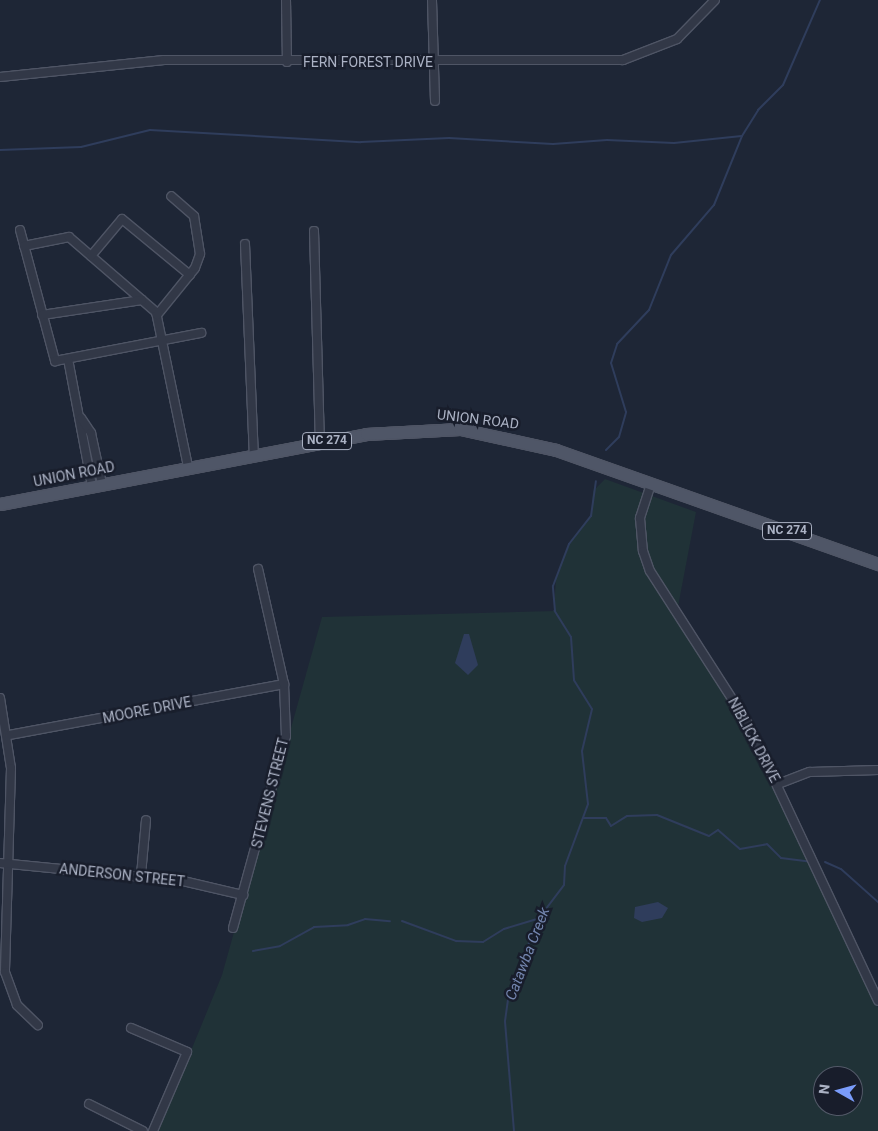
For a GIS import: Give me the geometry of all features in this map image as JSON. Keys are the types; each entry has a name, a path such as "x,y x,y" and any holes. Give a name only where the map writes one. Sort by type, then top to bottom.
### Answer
{"main road":[{"name":"UNION ROAD","path":"0,504 320,442 416,428 484,432 556,450 878,564"}],"street":[{"path":"286,0 287,62"},
{"path":"432,0 435,100"},
{"name":"FERN FOREST DRIVE","path":"0,77 142,61 433,62 634,58 677,39 715,0"},
{"path":"157,315 190,275 200,254 194,216 171,196"},
{"path":"91,256 122,219 190,275"},
{"path":"20,230 54,361 201,333"},
{"path":"314,231 320,442"},
{"path":"24,246 68,236 157,315 188,468"},
{"path":"245,244 254,455"},
{"path":"42,314 142,300"},
{"path":"68,359 81,418 91,433 97,485"},
{"name":"NIBLICK DRIVE","path":"651,484 640,518 643,551 650,571 748,722 878,1001"},
{"name":"STEVENS STREET","path":"233,928 282,757 284,684 258,569"},
{"name":"MOORE DRIVE","path":"9,735 284,684"},
{"path":"0,698 9,735 4,864 3,973 17,1005 38,1025"},
{"path":"778,784 810,772 878,770"},
{"path":"141,875 146,820"},
{"name":"ANDERSON STREET","path":"4,864 141,875 243,895"},
{"path":"131,1028 187,1052 153,1131"},
{"path":"89,1104 143,1131"}],"shaded area":[{"path":"605,479 696,512 676,617 745,724 878,1008 878,1131 158,1131 222,975 322,617 554,611 556,577 569,544 591,516 593,491"}],"water":[{"path":"464,634 469,634 478,665 468,675 455,663"},
{"path":"658,902 668,908 662,918 642,922 634,918 635,907"}],"waterway":[{"name":"Catawba Creek","path":"606,450 619,437 626,412 611,363 617,344 649,310 671,255 714,205 742,136 758,110 783,85 820,0"},
{"path":"0,150 81,147 150,130 361,142 449,138 553,144 607,140 674,143 742,136"},
{"name":"Catawba Creek","path":"514,1131 505,1021 509,994 539,918 564,885 565,866 588,804 582,751 592,709 574,680 571,637 555,611 553,586 569,544 591,516 596,481"},
{"path":"583,818 606,818 611,826 627,816 657,815 709,836 718,830 740,849 767,844 781,858 807,861"},
{"path":"825,862 841,869 878,902"},
{"path":"402,921 456,941 483,942 504,929 539,918"},
{"path":"253,951 280,946 314,927 348,925 365,919 390,921"}]}
